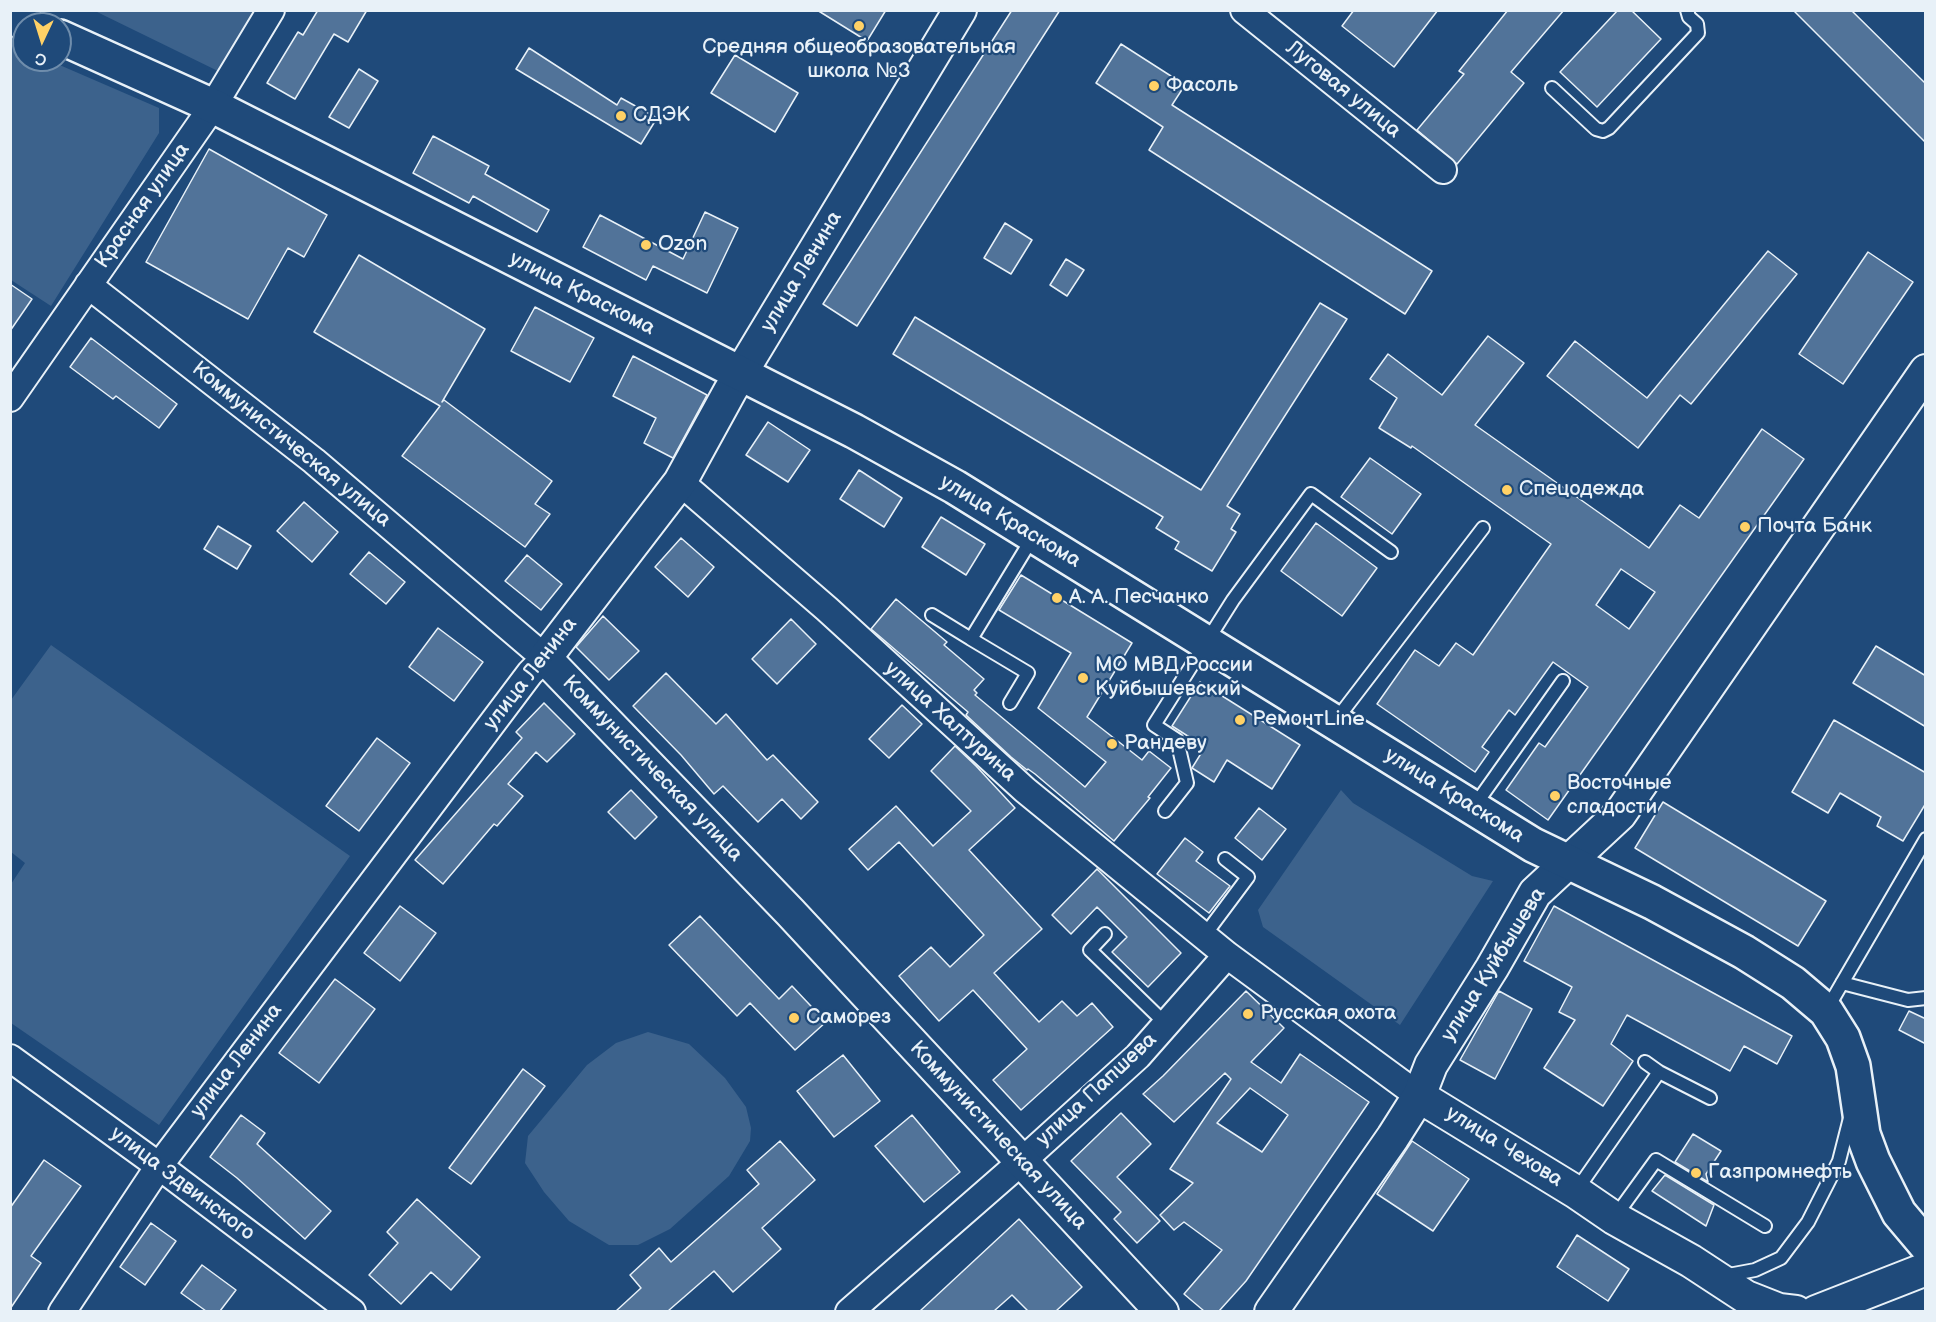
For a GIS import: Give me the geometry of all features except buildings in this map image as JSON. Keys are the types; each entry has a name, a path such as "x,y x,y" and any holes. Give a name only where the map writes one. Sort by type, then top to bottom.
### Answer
{"main road":[{"name":"улица Краскома","path":"72,42 213,106 904,459 1034,536 1533,845 1652,902 1744,952 1793,983 1826,1011 1843,1038 1853,1066 1863,1134 1873,1161 1899,1213 1926,1245"}],"street":[{"name":"Красная улица","path":"10,398 213,106 271,10"},
{"name":"улица Ленина","path":"62,1311 159,1166 530,673 545,658 680,482 741,374 960,10"},
{"name":"Луговая улица","path":"1244,10 1443,170"},
{"name":"Коммунистическая улица","path":"88,285 314,460 545,658 790,912 1162,1311"},
{"name":"улица Куйбышева","path":"1271,1311 1393,1137 1419,1096 1431,1065 1492,968 1535,893 1620,814 1926,371"},
{"name":"улица Халтурина","path":"680,482 827,609 1025,790 1227,955"},
{"name":"улица Папшева","path":"849,1311 1021,1162 1138,1056 1227,955"},
{"name":"улица Чехова","path":"1227,955 1419,1096 1576,1192 1614,1218 1746,1297 1779,1310 1796,1311"},
{"name":"улица Здвинского","path":"10,1058 352,1311"},
{"path":"1816,1311 1926,1269"}],"lane":[{"path":"1552,88 1596,129 1603,131 1609,129 1698,33 1697,24 1689,17 1687,10"},
{"path":"1165,811 1187,783 1177,740 1154,725 1233,600 1311,494 1390,552"},
{"path":"1334,722 1483,528"},
{"path":"971,639 1034,536"},
{"path":"932,615 1028,673 1010,704"},
{"path":"1472,809 1563,681"},
{"path":"1826,1011 1926,839"},
{"path":"1204,936 1248,877 1225,859"},
{"path":"1105,934 1090,950 1166,1024"},
{"path":"1842,983 1908,1000 1926,998"},
{"path":"1645,1062 1659,1072 1710,1098"},
{"path":"1576,1192 1659,1072"},
{"path":"1716,1277 1755,1270 1780,1258 1808,1222 1839,1161 1857,1090"},
{"path":"1614,1218 1656,1160 1765,1226"}],"shaded area":[{"path":"95,11 258,11 222,73"},
{"path":"10,44 12,45 12,72 72,70 159,108 159,133 51,306 11,280"},
{"path":"51,645 350,856 159,1125 11,1023 11,884 25,863 11,852 11,700"},
{"path":"1341,790 1353,803 1472,876 1493,881 1400,1025 1263,927 1258,910"},
{"path":"648,1032 689,1044 725,1078 746,1107 751,1128 750,1141 729,1176 670,1229 638,1245 609,1245 569,1221 544,1192 525,1163 528,1136 587,1065 616,1043"}],"place":[{"name":"Средняя общеобразовательная школа №3","path":"859,26"},
{"name":"Фасоль","path":"1154,86"},
{"name":"СДЭК","path":"621,116"},
{"name":"Ozon","path":"646,245"},
{"name":"Спецодежда","path":"1507,490"},
{"name":"Почта Банк","path":"1745,527"},
{"name":"А. А. Песчанко","path":"1057,598"},
{"name":"МО МВД России Куйбышевский","path":"1083,678"},
{"name":"РемонтLine","path":"1240,720"},
{"name":"Рандеву","path":"1112,744"},
{"name":"Восточные сладости","path":"1555,796"},
{"name":"Русская охота","path":"1248,1014"},
{"name":"Саморез","path":"794,1018"},
{"name":"Газпромнефть","path":"1696,1173"}]}
